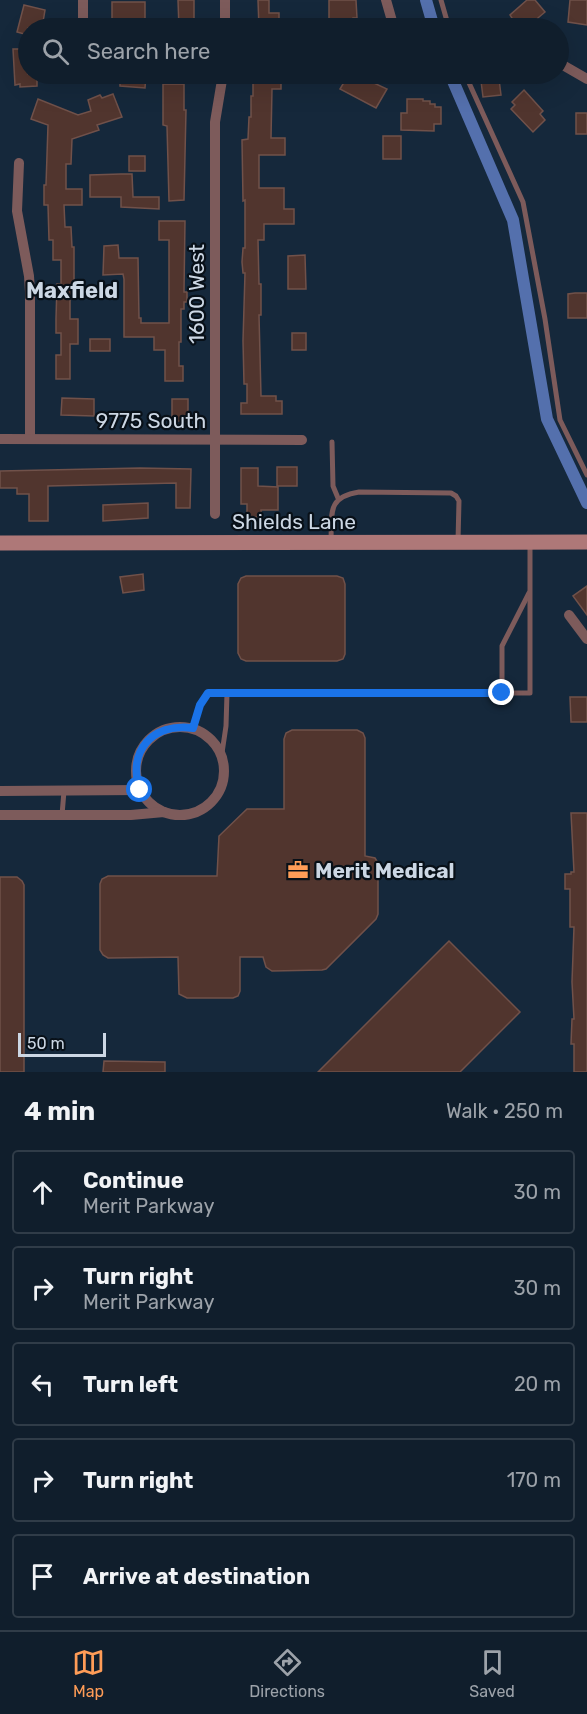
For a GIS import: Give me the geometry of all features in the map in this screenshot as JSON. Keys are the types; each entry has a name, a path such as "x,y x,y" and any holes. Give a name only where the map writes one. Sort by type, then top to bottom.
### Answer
{"main road":[{"name":"Shields Lane","path":"0,543 587,542"}],"street":[{"path":"83,0 83,18"},
{"path":"225,0 225,18"},
{"path":"386,0 391,18"},
{"path":"569,69 587,79"},
{"name":"1600 West","path":"215,514 215,122 221,84"},
{"path":"19,163 17,211 30,292 30,439"},
{"name":"9775 South","path":"0,439 302,440"},
{"path":"569,615 587,639"},
{"path":"180,726 205,733 222,753 224,783 218,795 200,811 189,815 164,812 150,804 140,790 136,778 139,753 146,742 167,728 180,726"},
{"path":"0,791 140,790"},
{"path":"0,815 164,812"}],"lane":[{"path":"441,0 446,18"},
{"path":"469,84 522,202 545,319 560,420 587,475"},
{"path":"332,442 333,486 338,498"},
{"path":"330,542 332,508 338,498 359,492 450,493 456,496 459,501 458,542"},
{"path":"193,728 200,705 208,693 530,693 530,542"},
{"path":"502,693 502,646 530,591"},
{"path":"222,753 227,693"},
{"path":"62,815 64,791"}],"building":[{"path":"178,0 194,0 194,18 179,18"},
{"path":"258,0 269,0 269,13 279,13 279,18 259,18"},
{"path":"329,0 356,0 357,18 329,18"},
{"path":"527,0 535,0 545,12 538,18 512,18 510,15"},
{"path":"570,0 587,0 587,25 569,22"},
{"path":"112,2 145,2 145,18 112,18"},
{"path":"24,5 45,10 44,18 21,18"},
{"path":"13,49 18,49 18,84 20,84 15,85"},
{"path":"20,84 37,84 37,86 20,87"},
{"path":"120,84 145,84 145,88 120,86"},
{"path":"163,84 184,84 184,110 186,110 184,200 169,201 167,126 163,125"},
{"path":"253,84 281,84 281,89 272,89 271,138 285,138 285,155 259,155 259,188 284,188 284,209 294,209 294,224 264,224 264,240 258,240 259,284 261,284 261,315 259,315 261,396 276,396 276,401 282,401 282,414 241,414 241,403 247,403 243,341 245,273 243,273 242,262 243,248 245,248 245,200 243,201 242,140 248,139 251,96 253,96"},
{"path":"343,84 376,84 387,89 376,108 340,89"},
{"path":"481,84 500,84 501,95 483,97"},
{"path":"524,90 543,111 540,114 545,120 533,132 511,109 515,105 512,102"},
{"path":"113,94 122,117 97,125 99,130 72,139 71,164 66,164 66,189 82,189 82,205 64,205 65,227 71,227 72,247 74,247 74,297 70,297 70,319 78,319 78,344 70,344 70,379 56,379 56,355 61,355 61,333 56,333 56,319 57,284 61,284 61,260 53,260 53,240 49,240 48,205 44,205 48,125 31,119 38,99 78,115 91,111 88,100 100,95 102,98"},
{"path":"407,99 423,99 423,101 430,101 430,104 435,104 435,107 441,107 441,124 434,124 434,131 401,130 401,113 407,113"},
{"path":"576,113 587,113 587,134 576,134"},
{"path":"383,136 401,136 401,159 383,159"},
{"path":"129,156 145,156 145,171 129,171"},
{"path":"132,174 133,197 159,197 159,209 121,207 121,197 90,197 90,175"},
{"path":"159,221 185,221 184,292 187,292 187,302 184,302 184,309 181,309 181,342 179,342 179,366 183,366 183,381 165,381 165,350 154,350 154,337 124,337 123,274 103,275 104,246 118,245 119,258 138,258 141,323 169,323 169,240 159,240"},
{"path":"305,255 306,289 288,289 288,256"},
{"path":"587,293 587,318 568,318 568,294"},
{"path":"292,333 306,333 306,350 292,350"},
{"path":"90,339 110,339 110,351 90,351"},
{"path":"62,398 94,399 94,416 61,415"},
{"path":"172,399 188,399 188,421 172,421"},
{"path":"277,467 297,467 297,486 277,486"},
{"path":"241,468 258,468 258,486 278,487 278,510 261,510 261,517 247,517 247,504 241,504"},
{"path":"191,469 190,508 176,508 176,483 48,486 48,521 29,521 29,494 17,494 17,488 0,488 0,471"},
{"path":"148,503 148,518 103,521 103,505"},
{"path":"143,574 144,590 123,593 120,577"},
{"path":"246,576 337,576 343,578 345,584 345,654 343,659 337,661 246,661 241,659 238,653 238,584 241,578"},
{"path":"587,586 587,615 573,596"},
{"path":"570,697 587,697 587,722 571,722"},
{"name":"Merit Medical","path":"292,730 357,730 363,733 365,738 365,856 375,858 378,863 378,914 376,919 326,969 272,971 266,967 263,957 240,957 238,996 233,998 187,998 179,994 178,957 108,958 103,955 100,950 100,884 102,879 108,876 217,876 219,836 247,809 284,809 284,739 286,733"},
{"path":"571,813 587,813 587,1072 574,1072 574,1044 571,1044 572,1019 574,1019 572,982 574,927 570,927 570,889 565,889 565,874 574,872"},
{"path":"0,877 17,877 24,885 24,1072 0,1072"},
{"name":"Merit Medical","path":"449,941 520,1012 460,1072 318,1072"},
{"path":"104,1061 165,1062 165,1072 103,1072"}],"waterway":[{"path":"426,0 431,18"},
{"path":"454,84 513,220 547,419 587,503"}],"place":[{"name":"Merit Medical","path":"298,870"}],"district":[{"name":"Maxfield","path":"72,290"}],"route":[{"path":"140,790 136,778 136,765 139,753 146,742 167,728 180,726 193,728 200,705 208,693 502,693"}]}
